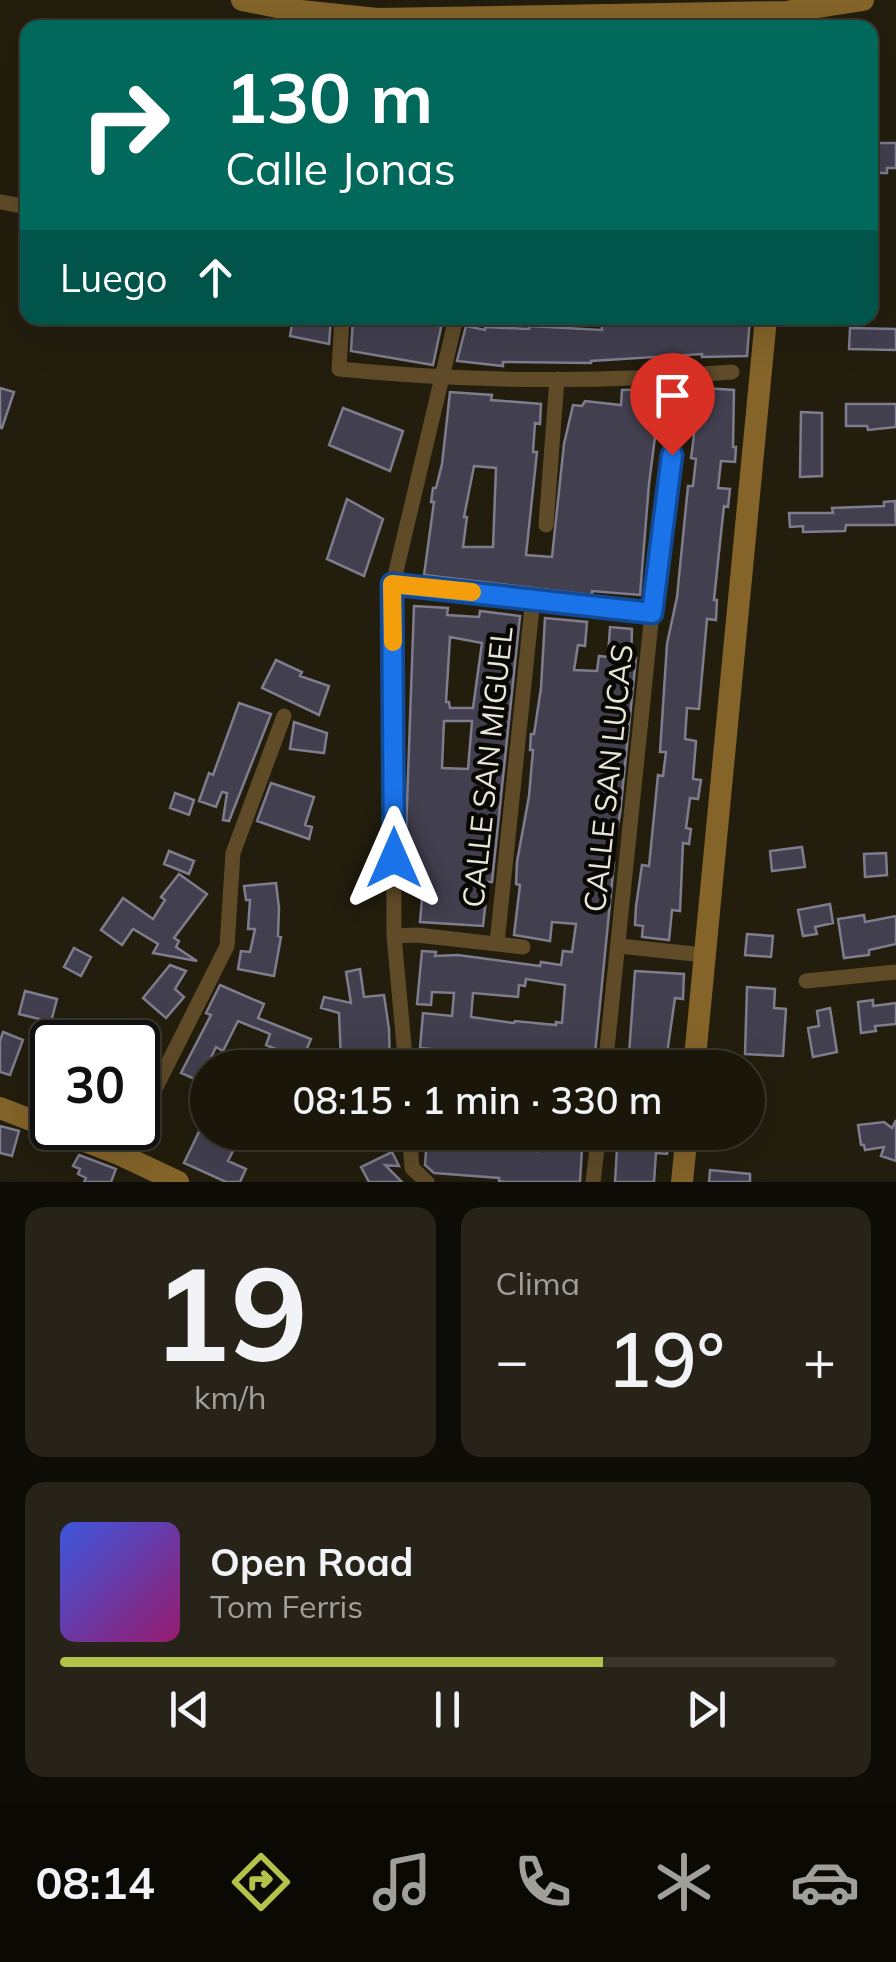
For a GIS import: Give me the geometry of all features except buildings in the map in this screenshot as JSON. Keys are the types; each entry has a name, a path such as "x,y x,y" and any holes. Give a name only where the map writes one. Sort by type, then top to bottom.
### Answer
{"street":[{"path":"242,0 377,19 785,13 863,0"},
{"path":"342,325 339,369 442,379 732,372"},
{"path":"405,1050 394,936 392,584 454,325"},
{"path":"696,1050 765,325"},
{"name":"CALLE SAN LUCAS","path":"608,1050 652,613 682,376"},
{"path":"546,525 557,379"},
{"path":"392,584 652,613"},
{"name":"CALLE SAN MIGUEL","path":"497,943 533,598"},
{"path":"160,1078 227,946 233,854 284,716"},
{"path":"394,936 523,947"},
{"path":"619,946 704,955"},
{"path":"806,981 896,972"},
{"path":"0,1108 121,1155 178,1182"},
{"path":"121,1155 124,1150"},
{"path":"410,1150 412,1168 427,1182"},
{"path":"593,1182 596,1150"},
{"path":"682,1182 685,1150"}],"slow traffic":[{"path":"393,642 392,584 472,592"}],"route":[{"path":"394,858 392,584 652,613 672,455"}]}
